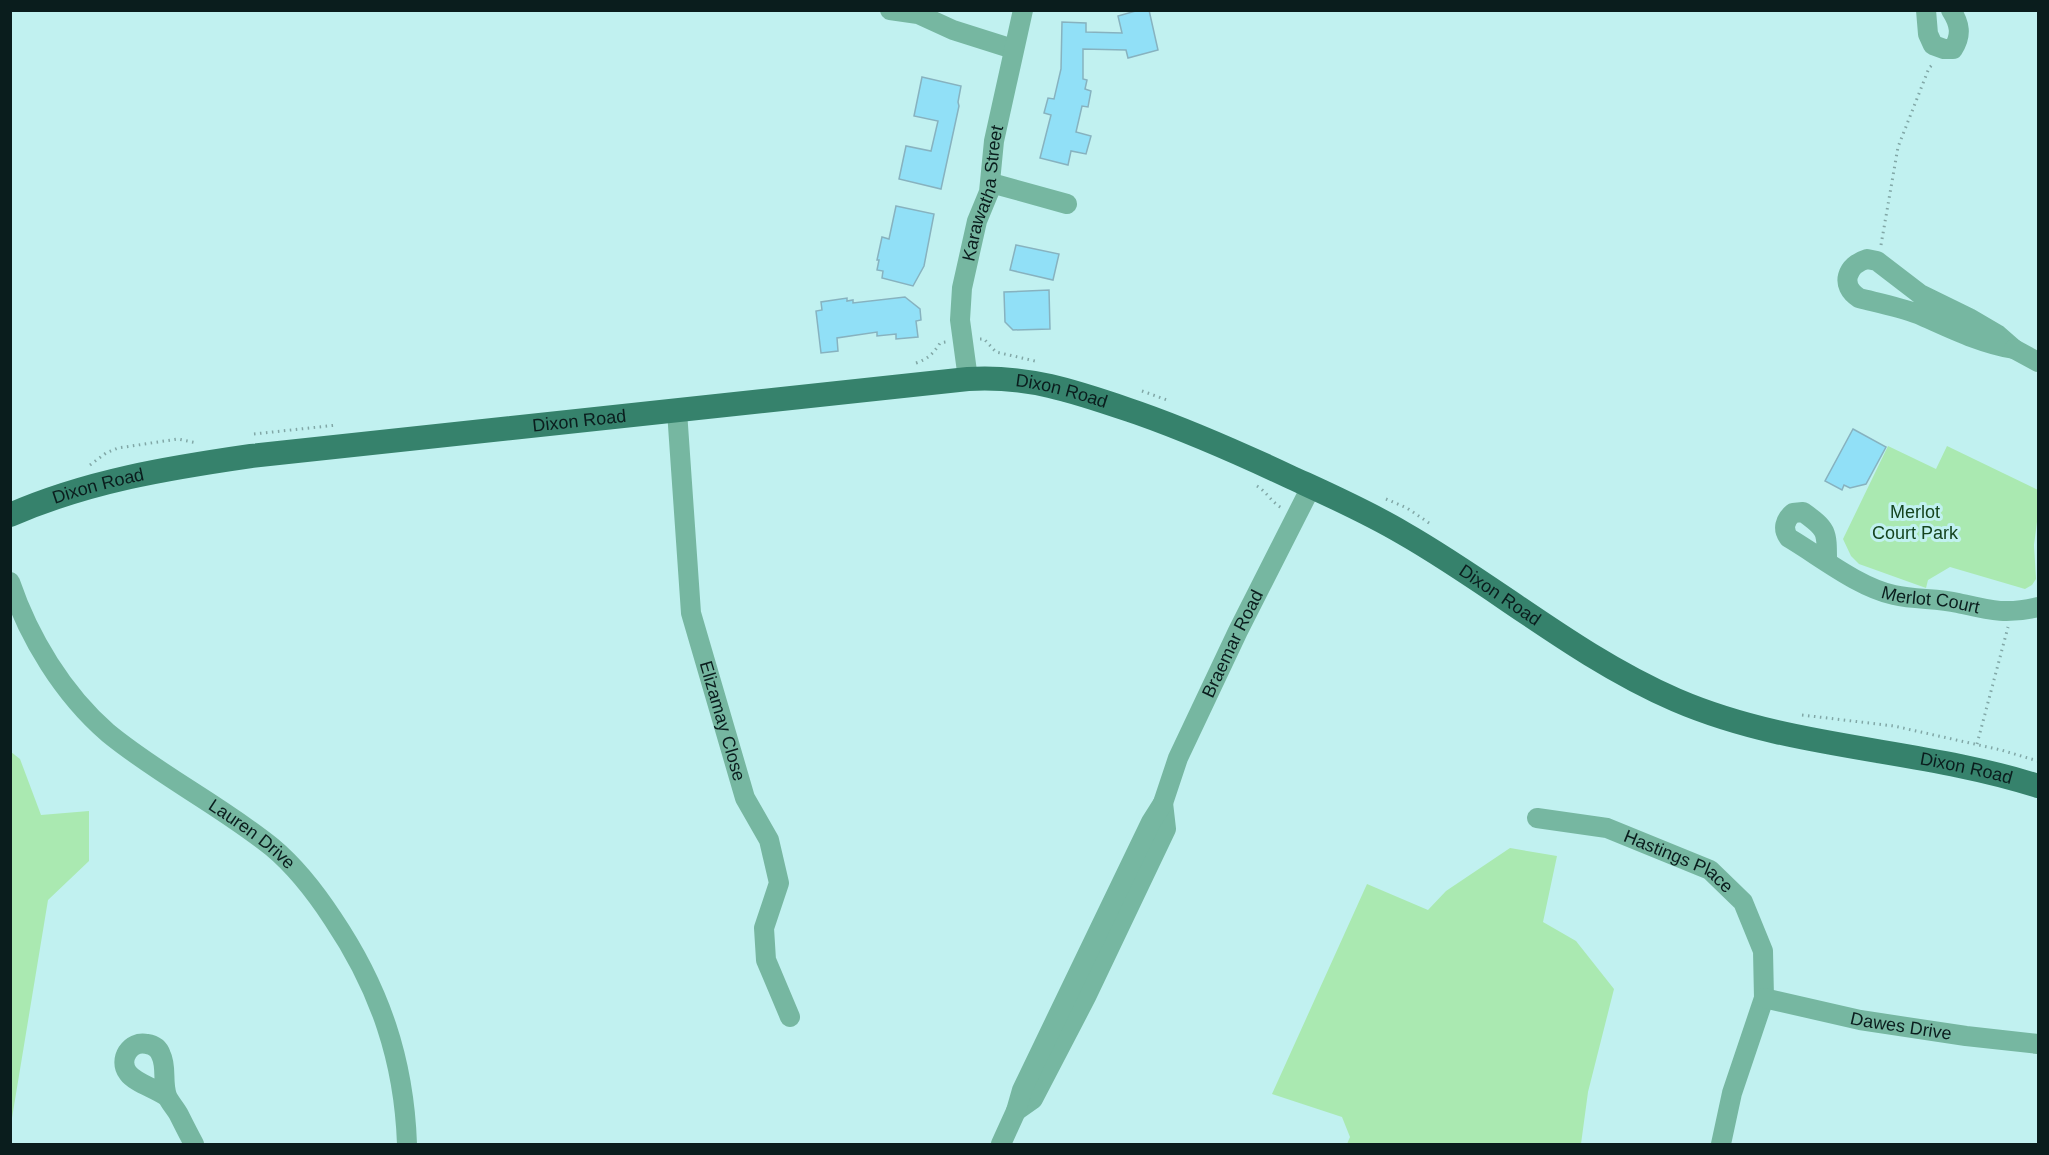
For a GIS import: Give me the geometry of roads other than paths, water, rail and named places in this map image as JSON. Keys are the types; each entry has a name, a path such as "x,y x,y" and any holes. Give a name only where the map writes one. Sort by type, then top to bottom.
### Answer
{"main road":[{"name":"Dixon Road","path":"10,515 72,491 175,467 251,456 968,379 1025,380 1080,393 1162,421 1358,508 1405,533 1582,650 1639,683 1678,700 1754,727 1791,736 1965,766 2038,786"}],"street":[{"path":"890,10 918,14 953,30 1013,49"},
{"name":"Karawatha Street","path":"968,379 960,320 962,288 977,221 991,183 993,147 1023,10"},
{"path":"1926,10 1928,34 1933,45 1953,49 1959,40 1959,26 1951,10"},
{"path":"991,183 1066,204"},
{"path":"2014,349 1992,345 1957,333 1916,314 1859,298 1848,286 1847,279 1850,271 1857,262 1867,259 1877,261 1920,294 1969,318 1998,335 2014,349 2038,362"},
{"name":"Elizamay Close","path":"676,411 691,613 745,798 769,840 779,883 764,928 766,960 790,1017"},
{"name":"Braemar Road","path":"1001,1144 1016,1111 1022,1090 1151,822 1163,803 1178,758 1238,631 1311,487"},
{"name":"Merlot Court","path":"1827,561 1850,576 1892,594 1956,602 1986,610 2017,612 2038,607"},
{"name":"Lauren Drive","path":"10,582 36,642 70,693 108,732 156,767 221,808 274,848 314,891 350,944 378,999 397,1059 407,1144"},
{"name":"Hastings Place","path":"1537,818 1607,828 1710,870 1743,902 1763,951 1764,998 1732,1093 1721,1144"},
{"name":"Dawes Drive","path":"1764,998 1860,1020 2038,1044"},
{"path":"168,1097 194,1144"}],"park label":[{"name":"Merlot Court Park","path":"1915,522"}]}
